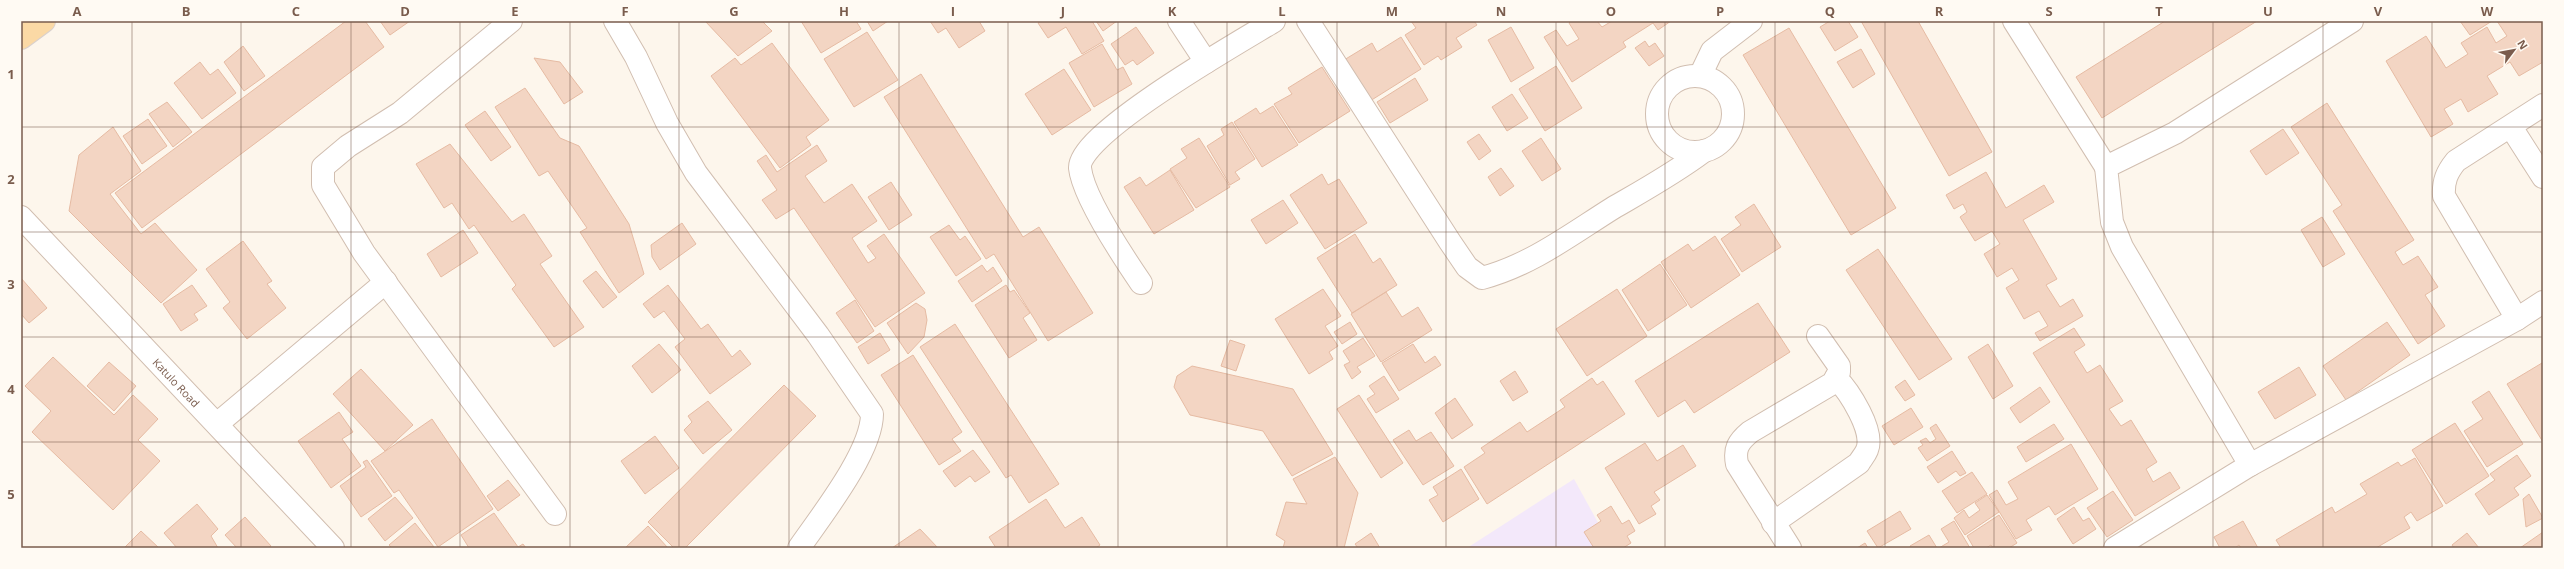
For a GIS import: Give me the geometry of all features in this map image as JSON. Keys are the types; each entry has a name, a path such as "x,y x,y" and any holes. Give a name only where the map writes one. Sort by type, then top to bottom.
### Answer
{"main road":[{"path":"21,38 44,21"}],"street":[{"path":"511,21 400,113 348,146 323,167 323,185 364,253 555,514"},
{"path":"615,21 636,57 667,123 696,173 818,335 872,414 868,436 854,462 799,548"},
{"path":"1179,21 1206,62"},
{"path":"1141,283 1095,206 1080,168 1082,156 1101,136 1142,104 1206,62 1274,21"},
{"path":"1308,21 1450,242 1467,267 1482,278 1501,273 1540,256 1613,208 1677,171 1704,151 1716,146 1726,138 1731,125 1733,112 1730,100 1723,88 1712,80 1700,76 1686,77 1674,82 1665,91 1659,103 1657,116 1660,129 1667,140 1678,148 1690,152 1704,151"},
{"path":"1700,76 1712,51 1751,21"},
{"path":"2014,21 2106,167 2112,222 2122,247 2250,465"},
{"path":"2106,167 2175,133 2352,21"},
{"path":"2516,319 2444,196 2443,186 2449,169 2456,161 2543,105"},
{"path":"2511,127 2543,178"},
{"name":"Katulo Road","path":"21,217 333,548"},
{"path":"217,424 386,282"},
{"path":"2115,548 2250,465 2516,319 2543,302"},
{"path":"1790,548 1737,464 1735,453 1740,440 1750,432 1828,386 1836,378 1839,366 1818,336"},
{"path":"1774,523 1859,463 1868,449 1867,433 1863,418 1844,387 1836,378"}],"shaded area":[{"path":"1574,479 1612,548 1467,548"}],"building":[{"path":"346,21 365,21 384,47 142,228 115,193"},
{"path":"380,21 410,21 390,35"},
{"path":"705,21 762,21 772,31 738,56"},
{"path":"801,21 856,21 861,29 821,53"},
{"path":"867,21 888,21 873,31"},
{"path":"930,21 979,21 985,31 959,48 946,28 938,33"},
{"path":"1041,21 1092,21 1104,41 1082,54 1066,27 1048,38 1038,23"},
{"path":"1096,21 1117,21 1103,31"},
{"path":"1411,21 1474,21 1477,25 1456,38 1462,47 1441,60 1438,56 1424,65 1405,35 1416,28"},
{"path":"1571,21 1597,21 1602,27 1612,21 1671,21 1658,30 1653,23 1623,42 1626,47 1572,82 1544,37 1556,30 1567,46 1579,39 1569,23"},
{"path":"1830,21 1848,21 1858,37 1835,51 1820,27"},
{"path":"1861,21 1918,21 1992,152 1949,176"},
{"path":"2165,21 2257,21 2102,118 2076,77"},
{"path":"2460,21 2492,21 2470,35"},
{"path":"2497,21 2543,21 2543,62 2519,76 2510,62 2487,76 2498,94 2468,112 2461,99 2444,109 2453,124 2431,137 2386,61 2426,36 2446,68 2468,54 2461,43 2487,27 2496,43 2507,36"},
{"path":"1136,27 1154,53 1137,65 1133,60 1125,65 1111,44"},
{"path":"1511,27 1534,68 1511,82 1488,40"},
{"path":"1789,28 1896,208 1851,235 1743,55"},
{"path":"867,32 898,80 854,107 824,59"},
{"path":"1401,37 1421,69 1370,101 1344,60 1372,43 1377,52"},
{"path":"1645,41 1649,47 1655,43 1664,56 1649,66 1635,48"},
{"path":"772,43 829,120 806,137 811,145 780,168 711,76 735,58 741,65"},
{"path":"1102,44 1117,70 1123,67 1132,84 1094,107 1069,63"},
{"path":"243,46 265,76 244,91 224,62"},
{"path":"1861,49 1875,74 1853,88 1837,62"},
{"path":"534,58 560,62 583,92 564,104"},
{"path":"200,62 210,75 218,69 236,93 202,119 174,83"},
{"path":"1556,66 1582,108 1545,131 1519,89"},
{"path":"1322,67 1350,111 1299,143 1274,104 1292,94 1288,88"},
{"path":"1064,69 1091,110 1052,135 1025,94"},
{"path":"921,74 1023,237 1039,227 1093,313 1048,341 994,254 986,259 884,97"},
{"path":"1415,78 1428,100 1390,123 1377,102"},
{"path":"525,88 560,138 579,146 629,224 644,274 619,293 580,232 587,228 548,171 539,176 495,107"},
{"path":"1512,94 1528,118 1507,131 1492,107"},
{"path":"167,102 192,132 173,147 149,114"},
{"path":"2327,103 2414,240 2395,252 2403,265 2418,256 2438,287 2425,295 2445,326 2418,344 2333,211 2342,205 2291,127"},
{"path":"1273,106 1298,145 1262,167 1234,122 1256,108 1260,114"},
{"path":"485,111 511,147 491,161 465,125"},
{"path":"148,119 167,146 142,164 123,136"},
{"path":"1232,122 1255,159 1235,172 1240,179 1230,185 1207,146 1224,135 1221,129"},
{"path":"113,127 141,171 110,194 141,234 155,223 197,270 161,303 69,211 79,155"},
{"path":"2283,129 2299,153 2266,175 2250,151"},
{"path":"1479,134 1491,151 1479,160 1467,142"},
{"path":"1199,138 1230,187 1196,208 1170,169 1187,158 1181,149"},
{"path":"1541,138 1561,169 1542,181 1522,151"},
{"path":"450,144 512,222 524,214 552,256 540,264 584,327 554,347 512,289 516,285 474,225 469,229 452,203 444,208 416,164"},
{"path":"817,145 827,161 805,176 824,203 852,184 877,221 852,238 868,263 876,258 867,246 884,234 925,293 875,327 794,208 776,219 762,200 777,190 757,161 766,155 777,172"},
{"path":"1501,168 1514,186 1500,196 1488,177"},
{"path":"1170,170 1194,210 1154,234 1124,187 1140,177 1146,186"},
{"path":"1986,172 2006,208 2044,185 2054,202 2023,220 2057,279 2046,285 2060,307 2073,299 2083,316 2040,341 2035,333 2048,326 2039,311 2024,319 2006,288 2019,280 2012,268 1997,277 1984,254 2000,244 1992,231 1975,241 1960,217 1967,212 1963,204 1954,209 1946,195"},
{"path":"1322,174 1328,185 1339,179 1367,223 1325,249 1290,195"},
{"path":"891,182 912,215 889,230 868,197"},
{"path":"1283,200 1298,223 1266,244 1251,220"},
{"path":"1754,204 1781,247 1742,272 1721,239 1741,225 1735,217"},
{"path":"2322,217 2345,254 2323,267 2301,230"},
{"path":"682,223 696,244 660,270 652,257 651,245"},
{"path":"949,225 960,240 965,236 981,259 956,276 930,237"},
{"path":"463,230 478,253 441,277 427,254"},
{"path":"1355,234 1373,263 1380,258 1397,285 1352,313 1317,258"},
{"path":"1715,236 1740,275 1691,308 1661,262 1688,244 1693,251"},
{"path":"243,241 272,281 267,284 286,308 247,339 223,308 230,302 206,269"},
{"path":"1878,249 1952,359 1919,380 1846,270"},
{"path":"1660,264 1687,305 1648,331 1622,290"},
{"path":"982,265 987,272 993,267 1002,281 972,302 958,281"},
{"path":"596,271 617,297 603,308 583,281"},
{"path":"21,278 47,308 29,323 21,314"},
{"path":"192,285 207,306 194,314 198,320 181,331 163,304"},
{"path":"668,285 701,329 708,324 732,357 740,350 751,364 710,394 675,347 685,339 664,311 654,318 643,304"},
{"path":"1006,285 1010,292 1014,290 1030,313 1023,318 1037,340 1009,358 975,305"},
{"path":"1323,289 1341,316 1325,326 1338,346 1329,352 1333,359 1309,374 1275,319"},
{"path":"1617,289 1647,336 1587,376 1556,329"},
{"path":"1386,292 1402,317 1418,307 1432,330 1381,362 1351,314"},
{"path":"855,300 874,331 857,343 836,313"},
{"path":"916,303 925,309 927,320 924,337 908,354 887,323"},
{"path":"1758,303 1790,352 1694,413 1685,400 1658,417 1635,381"},
{"path":"1350,322 1357,334 1342,344 1334,332"},
{"path":"2387,322 2410,355 2346,400 2323,366"},
{"path":"955,324 1059,484 1029,503 1011,475 1006,478 920,347"},
{"path":"2074,328 2085,345 2074,352 2087,373 2100,365 2123,401 2109,409 2121,426 2131,420 2157,462 2146,469 2153,482 2170,472 2180,488 2135,516 2033,353"},
{"path":"880,333 890,350 868,364 858,347"},
{"path":"1363,338 1375,356 1357,367 1361,372 1352,379 1344,365 1350,362 1343,351"},
{"path":"1230,340 1245,345 1236,371 1221,366"},
{"path":"659,344 681,370 652,393 632,366"},
{"path":"1413,344 1425,363 1435,356 1441,365 1399,391 1382,363"},
{"path":"1988,344 2013,386 1993,399 1968,357"},
{"path":"913,355 962,432 952,439 961,451 939,465 881,375"},
{"path":"53,357 114,415 133,395 158,419 138,440 160,461 113,510 32,432 51,411 25,386"},
{"path":"109,362 136,386 114,411 87,386"},
{"path":"2542,363 2543,365 2543,442 2507,384"},
{"path":"1192,366 1293,389 1333,454 1292,476 1263,431 1190,415 1174,387 1177,376"},
{"path":"2299,367 2316,395 2275,419 2258,392"},
{"path":"361,369 413,425 385,451 333,394"},
{"path":"1515,371 1528,392 1513,401 1500,381"},
{"path":"1384,376 1399,399 1376,413 1367,399 1375,394 1369,386"},
{"path":"1592,378 1597,385 1603,381 1625,414 1487,504 1464,467 1485,453 1481,448 1520,422 1527,432 1565,407 1560,400"},
{"path":"1905,380 1915,395 1905,401 1895,387"},
{"path":"784,385 816,416 685,548 674,548 648,522"},
{"path":"2040,387 2050,402 2020,423 2010,408"},
{"path":"2489,391 2523,444 2487,467 2464,431 2483,419 2472,402"},
{"path":"1359,395 1403,463 1381,478 1337,409"},
{"path":"1455,398 1473,425 1452,439 1435,413"},
{"path":"708,401 732,430 703,454 684,430 692,422 688,416"},
{"path":"1911,408 1923,427 1894,445 1882,426"},
{"path":"339,412 353,432 342,439 361,466 331,488 298,441"},
{"path":"432,419 493,509 438,547 399,490 394,493 371,461"},
{"path":"2455,423 2489,476 2446,504 2412,450"},
{"path":"1936,424 1950,446 1927,461 1918,448 1923,445 1920,441 1926,438 1930,443 1936,439 1930,428"},
{"path":"2054,424 2064,439 2026,462 2017,447"},
{"path":"1409,430 1416,441 1431,432 1454,466 1423,485 1393,440"},
{"path":"655,436 679,468 645,494 621,461"},
{"path":"1645,443 1657,461 1683,445 1696,466 1654,492 1660,500 1651,506 1656,514 1639,524 1605,468"},
{"path":"2071,444 2098,489 2055,515 2049,506 2026,520 2032,530 2016,539 1989,495 1997,490 2006,505 2018,499 2008,482"},
{"path":"973,450 990,472 975,482 970,476 955,487 943,471"},
{"path":"1952,451 1966,473 1960,476 1956,471 1938,483 1927,467"},
{"path":"2517,455 2531,476 2514,488 2519,495 2489,515 2475,494 2495,480 2490,474"},
{"path":"1335,457 1358,493 1344,548 1283,548 1285,541 1276,535 1286,502 1307,504 1293,479"},
{"path":"2415,458 2443,506 2417,521 2411,512 2404,517 2410,528 2376,548 2281,548 2276,540 2332,507 2335,513 2367,494 2360,484 2398,462 2401,466"},
{"path":"367,460 392,496 361,517 340,486 366,467 363,462"},
{"path":"1461,469 1479,499 1443,522 1429,500 1438,495 1433,487"},
{"path":"1972,472 1987,494 1957,513 1942,491"},
{"path":"508,480 520,495 498,511 487,496"},
{"path":"2113,491 2133,520 2107,537 2087,508"},
{"path":"2529,494 2543,518 2526,527 2523,499"},
{"path":"1987,495 1999,512 1965,535 1954,518 1964,510 1969,518 1980,510 1975,503"},
{"path":"395,497 413,518 385,541 368,519"},
{"path":"1046,499 1065,528 1082,517 1100,545 1096,548 996,548 989,537"},
{"path":"197,504 218,529 211,536 218,548 177,548 164,533"},
{"path":"1611,506 1622,524 1629,520 1635,531 1627,536 1631,543 1623,548 1594,548 1584,532 1601,521 1597,515"},
{"path":"2074,507 2083,521 2089,518 2096,529 2073,544 2057,519"},
{"path":"1900,511 1911,529 1878,548 1867,531"},
{"path":"494,513 518,547 523,544 526,548 469,548 461,535"},
{"path":"1999,515 2017,543 2009,548 1993,548 1991,545 1986,548 1974,548 1967,536"},
{"path":"245,517 271,546 268,548 237,548 225,535"},
{"path":"1954,521 1970,548 1939,548 1949,542 1941,529"},
{"path":"2243,521 2258,548 2241,548 2239,545 2235,548 2220,548 2214,537"},
{"path":"415,523 434,547 392,548 389,545"},
{"path":"648,526 668,548 625,548"},
{"path":"920,529 938,548 892,548"},
{"path":"141,531 159,548 124,548"},
{"path":"2543,532 2543,548 2520,548"},
{"path":"1371,533 1380,548 1358,548 1355,544"},
{"path":"2467,533 2479,548 2454,548 2452,545"},
{"path":"1929,535 1937,548 1911,548 1910,546"},
{"path":"1865,543 1868,548 1857,548"}]}
